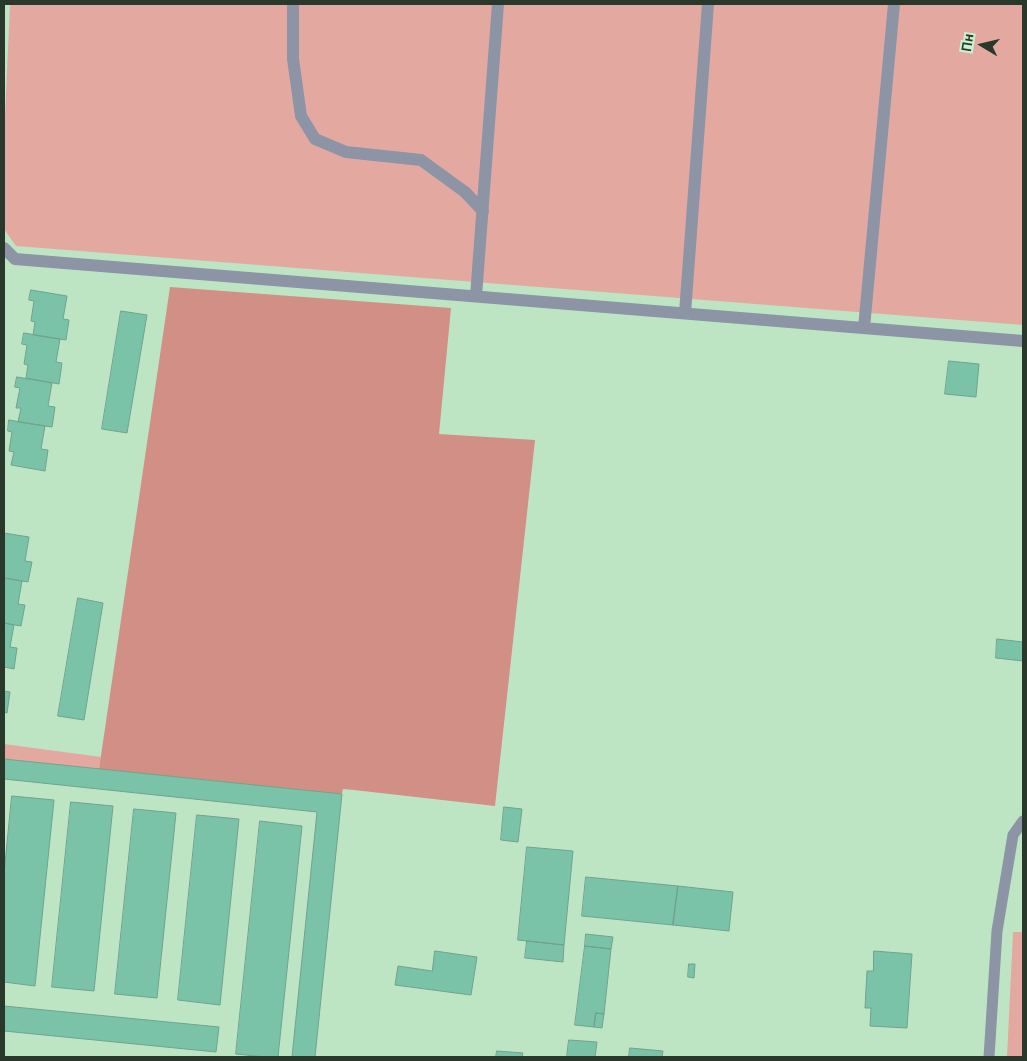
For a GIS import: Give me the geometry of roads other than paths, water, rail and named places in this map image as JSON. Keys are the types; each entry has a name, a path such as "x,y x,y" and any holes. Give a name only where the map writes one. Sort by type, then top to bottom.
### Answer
{"street":[{"path":"293,4 293,59 301,116 314,140 346,152 421,160 465,192 483,211"},
{"path":"476,296 498,4"},
{"path":"685,313 708,4"},
{"path":"864,328 894,4"},
{"path":"4,248 15,258 1023,341"}],"lane":[{"path":"989,1057 997,931 1013,835 1023,821"}]}
